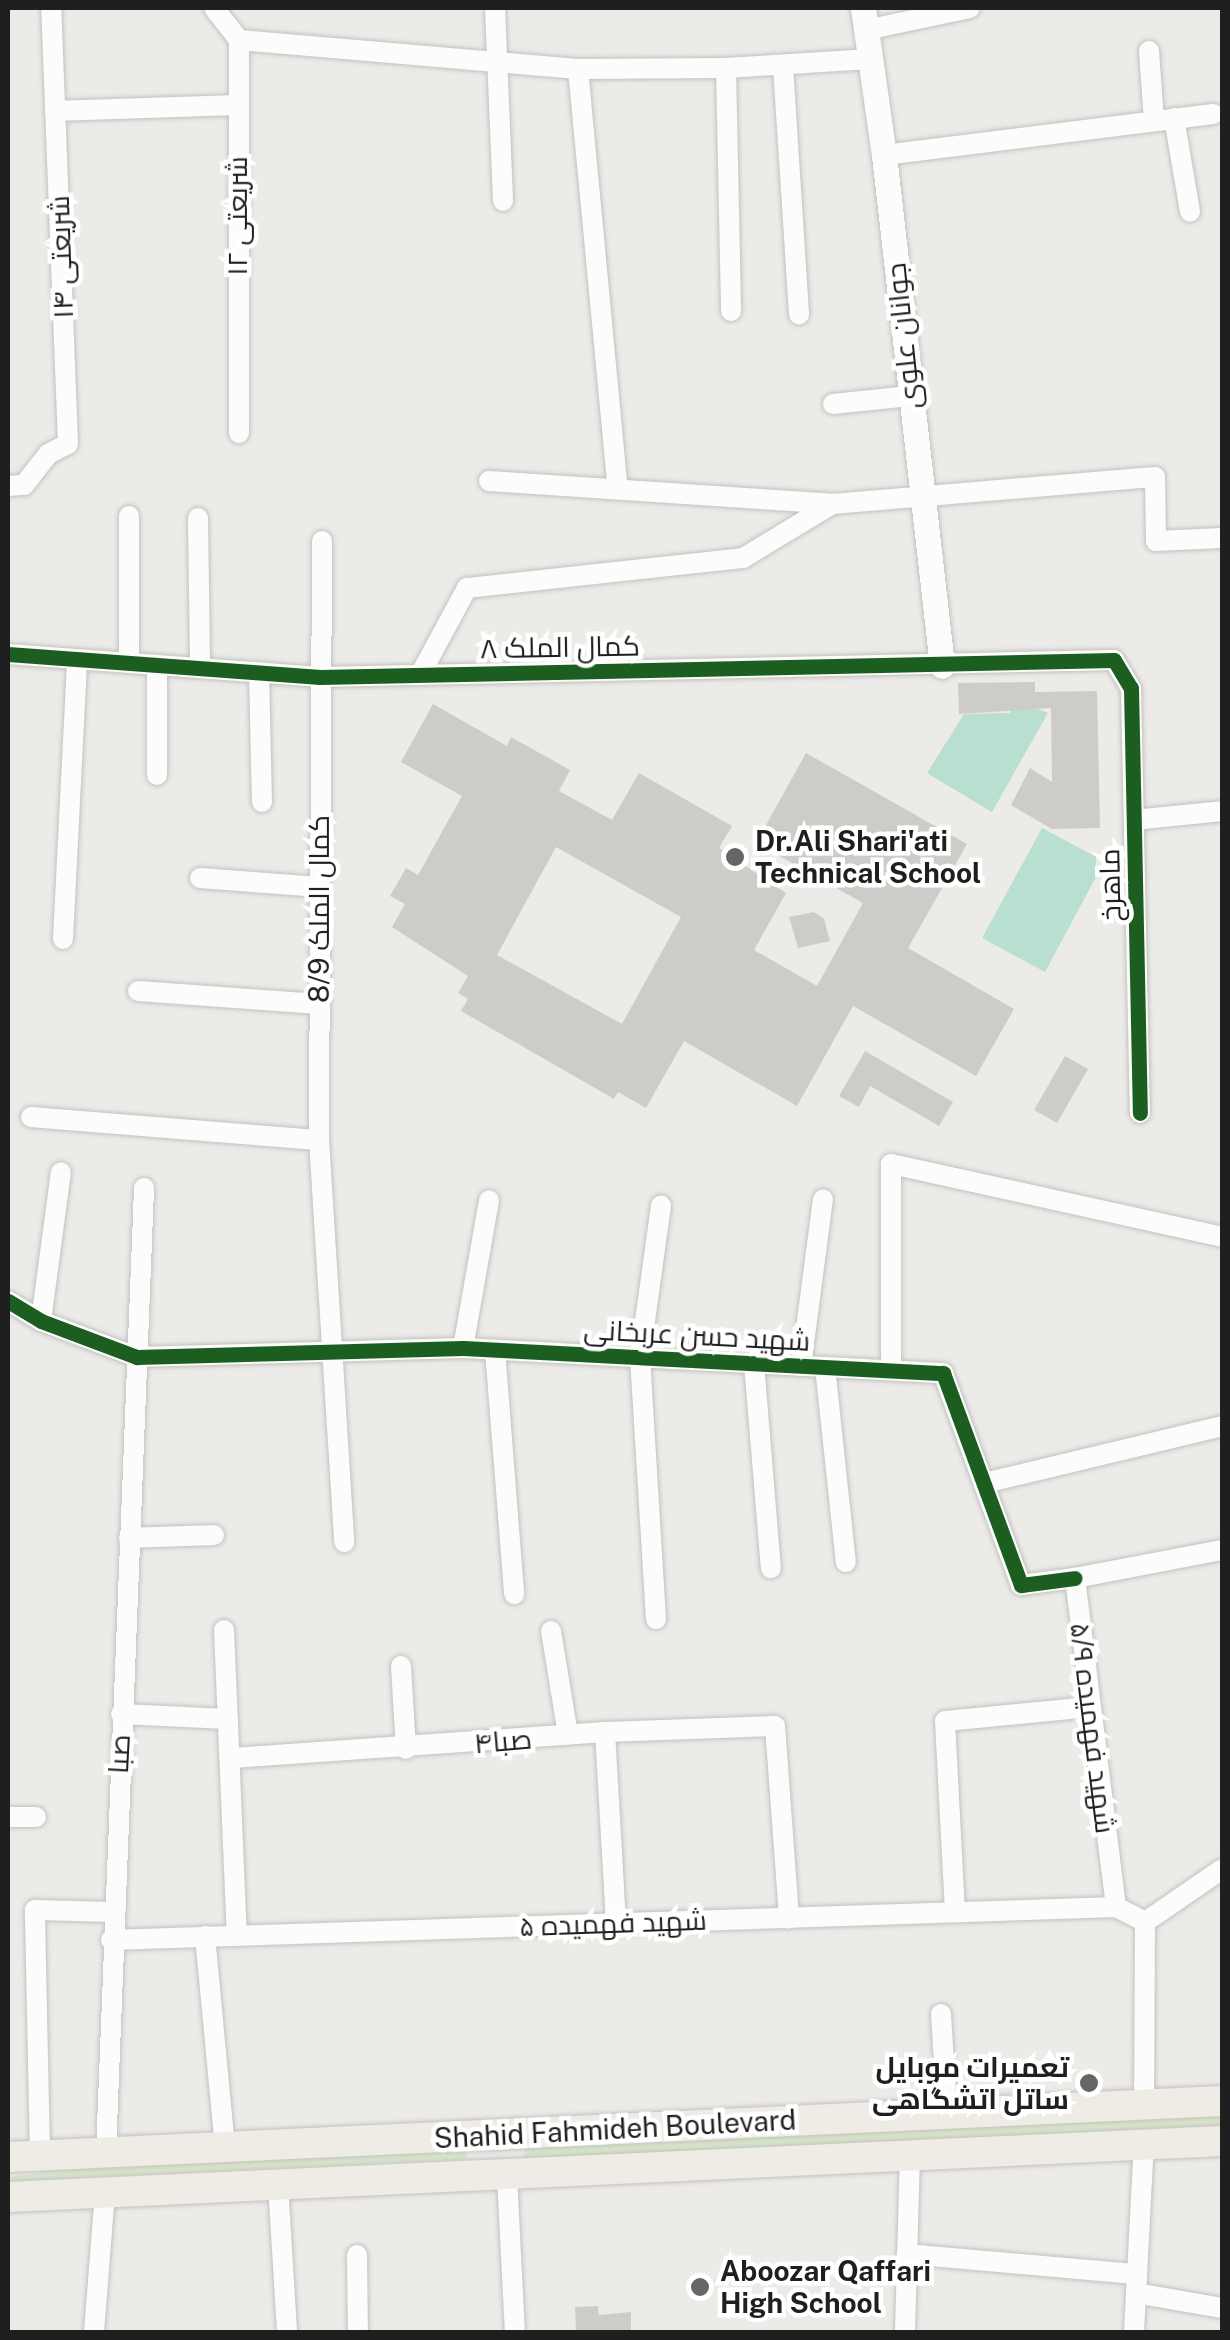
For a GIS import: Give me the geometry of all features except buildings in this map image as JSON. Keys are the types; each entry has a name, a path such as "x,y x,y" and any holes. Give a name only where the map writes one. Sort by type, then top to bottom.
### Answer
{"main road":[{"name":"Shahid Fahmideh Boulevard","path":"8,2158 1222,2101"},
{"path":"8,2134 40,2155"},
{"name":"Shahid Fahmideh Boulevard","path":"8,2197 1222,2140"}],"street":[{"name":"شریعتی ۱۴","path":"16,486 48,454 68,444 51,8"},
{"path":"214,8 239,40 498,64 578,69 726,68 870,59"},
{"path":"495,8 503,201"},
{"path":"864,19 970,8"},
{"name":"جوانان علوی","path":"864,19 884,155 942,666"},
{"name":"شریعتی ۱۲","path":"239,40 239,433"},
{"path":"1149,51 1190,212"},
{"path":"783,66 799,314"},
{"path":"726,68 731,311"},
{"path":"578,69 618,489"},
{"path":"55,110 236,106"},
{"path":"884,155 1213,114"},
{"path":"833,404 910,396"},
{"path":"488,480 832,504 1155,478 1156,542 1222,538"},
{"path":"420,675 467,588 743,558 832,504"},
{"path":"129,516 129,663"},
{"path":"198,518 200,668"},
{"name":"کمال الملک 8/9","path":"322,541 319,1140 344,1542"},
{"name":"کمال الملک ۸","path":"8,654 320,677 1114,660"},
{"path":"63,939 77,659"},
{"name":"ماهرخ","path":"1114,660 1131,688 1140,1113"},
{"path":"157,665 157,774"},
{"path":"259,672 262,802"},
{"path":"1134,820 1222,811"},
{"path":"200,878 319,887"},
{"path":"138,991 319,1004"},
{"path":"31,1117 319,1140"},
{"path":"891,1370 891,1164 1222,1236"},
{"path":"41,1321 62,1172"},
{"name":"صبا","path":"106,2152 110,2120 112,1912 144,1188"},
{"path":"801,1366 823,1199"},
{"path":"463,1348 489,1200"},
{"path":"656,1619 640,1357 661,1205"},
{"path":"8,1301 41,1321 137,1357"},
{"name":"شهید حسن عربخانی","path":"137,1357 463,1348 944,1373 985,1483"},
{"path":"495,1350 514,1594"},
{"path":"754,1363 771,1568"},
{"path":"824,1367 846,1562"},
{"path":"1222,1426 985,1483 1021,1586 1222,1550"},
{"path":"129,1538 214,1535"},
{"name":"شهید فهمیده ۵/۹","path":"1075,1578 1116,1907"},
{"path":"224,1630 237,1936"},
{"path":"550,1631 568,1736"},
{"path":"400,1666 406,1749"},
{"path":"955,1912 944,1721 1090,1707"},
{"path":"121,1714 228,1719"},
{"name":"صبا۴","path":"232,1758 406,1749 605,1732 775,1726 790,1918"},
{"path":"605,1732 616,1923"},
{"path":"8,1816 36,1817"},
{"path":"1145,1922 1222,1869"},
{"path":"1116,1907 1145,1922"},
{"name":"شهید فهمیده ۵","path":"111,1940 1116,1907"},
{"path":"40,2155 35,1910 112,1912"},
{"path":"1144,2104 1145,1922"},
{"path":"206,1936 225,2146"},
{"path":"941,2014 947,2113"},
{"path":"1134,2332 1144,2144"},
{"path":"905,2332 910,2156"},
{"path":"506,2176 515,2332"},
{"path":"278,2184 287,2332"},
{"path":"94,2332 105,2192"},
{"path":"907,2254 1000,2260 1136,2284 1222,2308"},
{"path":"357,2255 358,2332"}],"green space":[{"path":"1010,708 1035,708 1048,713 992,812 927,773 964,714 1010,713"},
{"path":"1042,828 1096,857 1096,877 1045,972 982,938"},
{"path":"1222,2116 1222,2125 525,2160 524,2145"},
{"path":"467,2148 467,2159 8,2181 8,2177 51,2171"}],"cycle path":[{"path":"8,654 320,677 1114,660 1131,688 1140,1113"},
{"path":"8,1301 41,1321 137,1357 463,1348 943,1373 1021,1585 1075,1578"}],"place":[{"name":"Dr.Ali Shari'ati Technical School","path":"735,857"},
{"name":"تعمیرات موبایل ساتل اتشگاهی","path":"1089,2083"},
{"name":"Aboozar Qaffari High School","path":"700,2287"}]}
